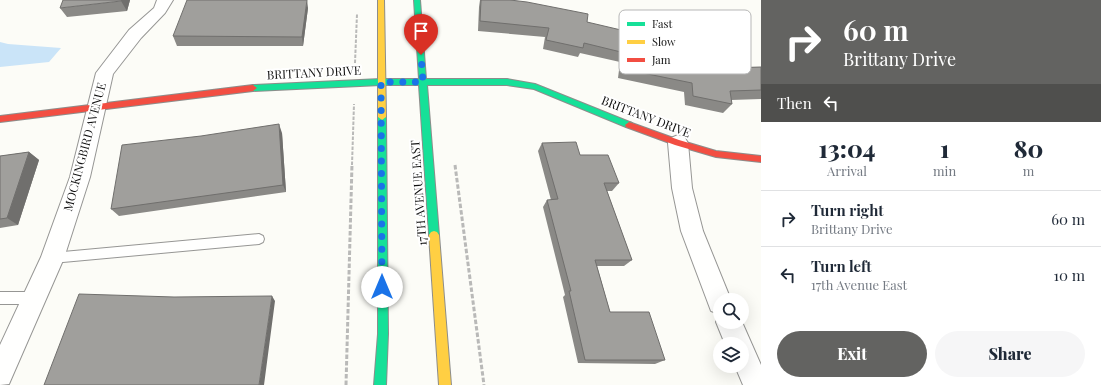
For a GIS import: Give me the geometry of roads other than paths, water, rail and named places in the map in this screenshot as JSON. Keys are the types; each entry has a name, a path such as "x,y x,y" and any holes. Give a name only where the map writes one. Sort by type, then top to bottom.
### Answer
{"street":[{"name":"MOCKINGBIRD AVENUE","path":"0,375 52,258 80,176 105,73 135,34 160,10 165,0"},
{"path":"380,385 383,334 381,0"},
{"name":"17TH AVENUE EAST","path":"417,0 445,385"},
{"name":"BRITTANY DRIVE","path":"0,119 251,88 381,82 507,82 535,87 640,130 678,143 716,154 761,159"},
{"path":"678,143 682,188 692,231 716,293"},
{"path":"749,368 756,385"}],"lane":[{"path":"52,258 260,239"},
{"path":"0,298 34,298"}],"water":[{"path":"0,42 8,44 61,48 49,62 0,67"}]}
